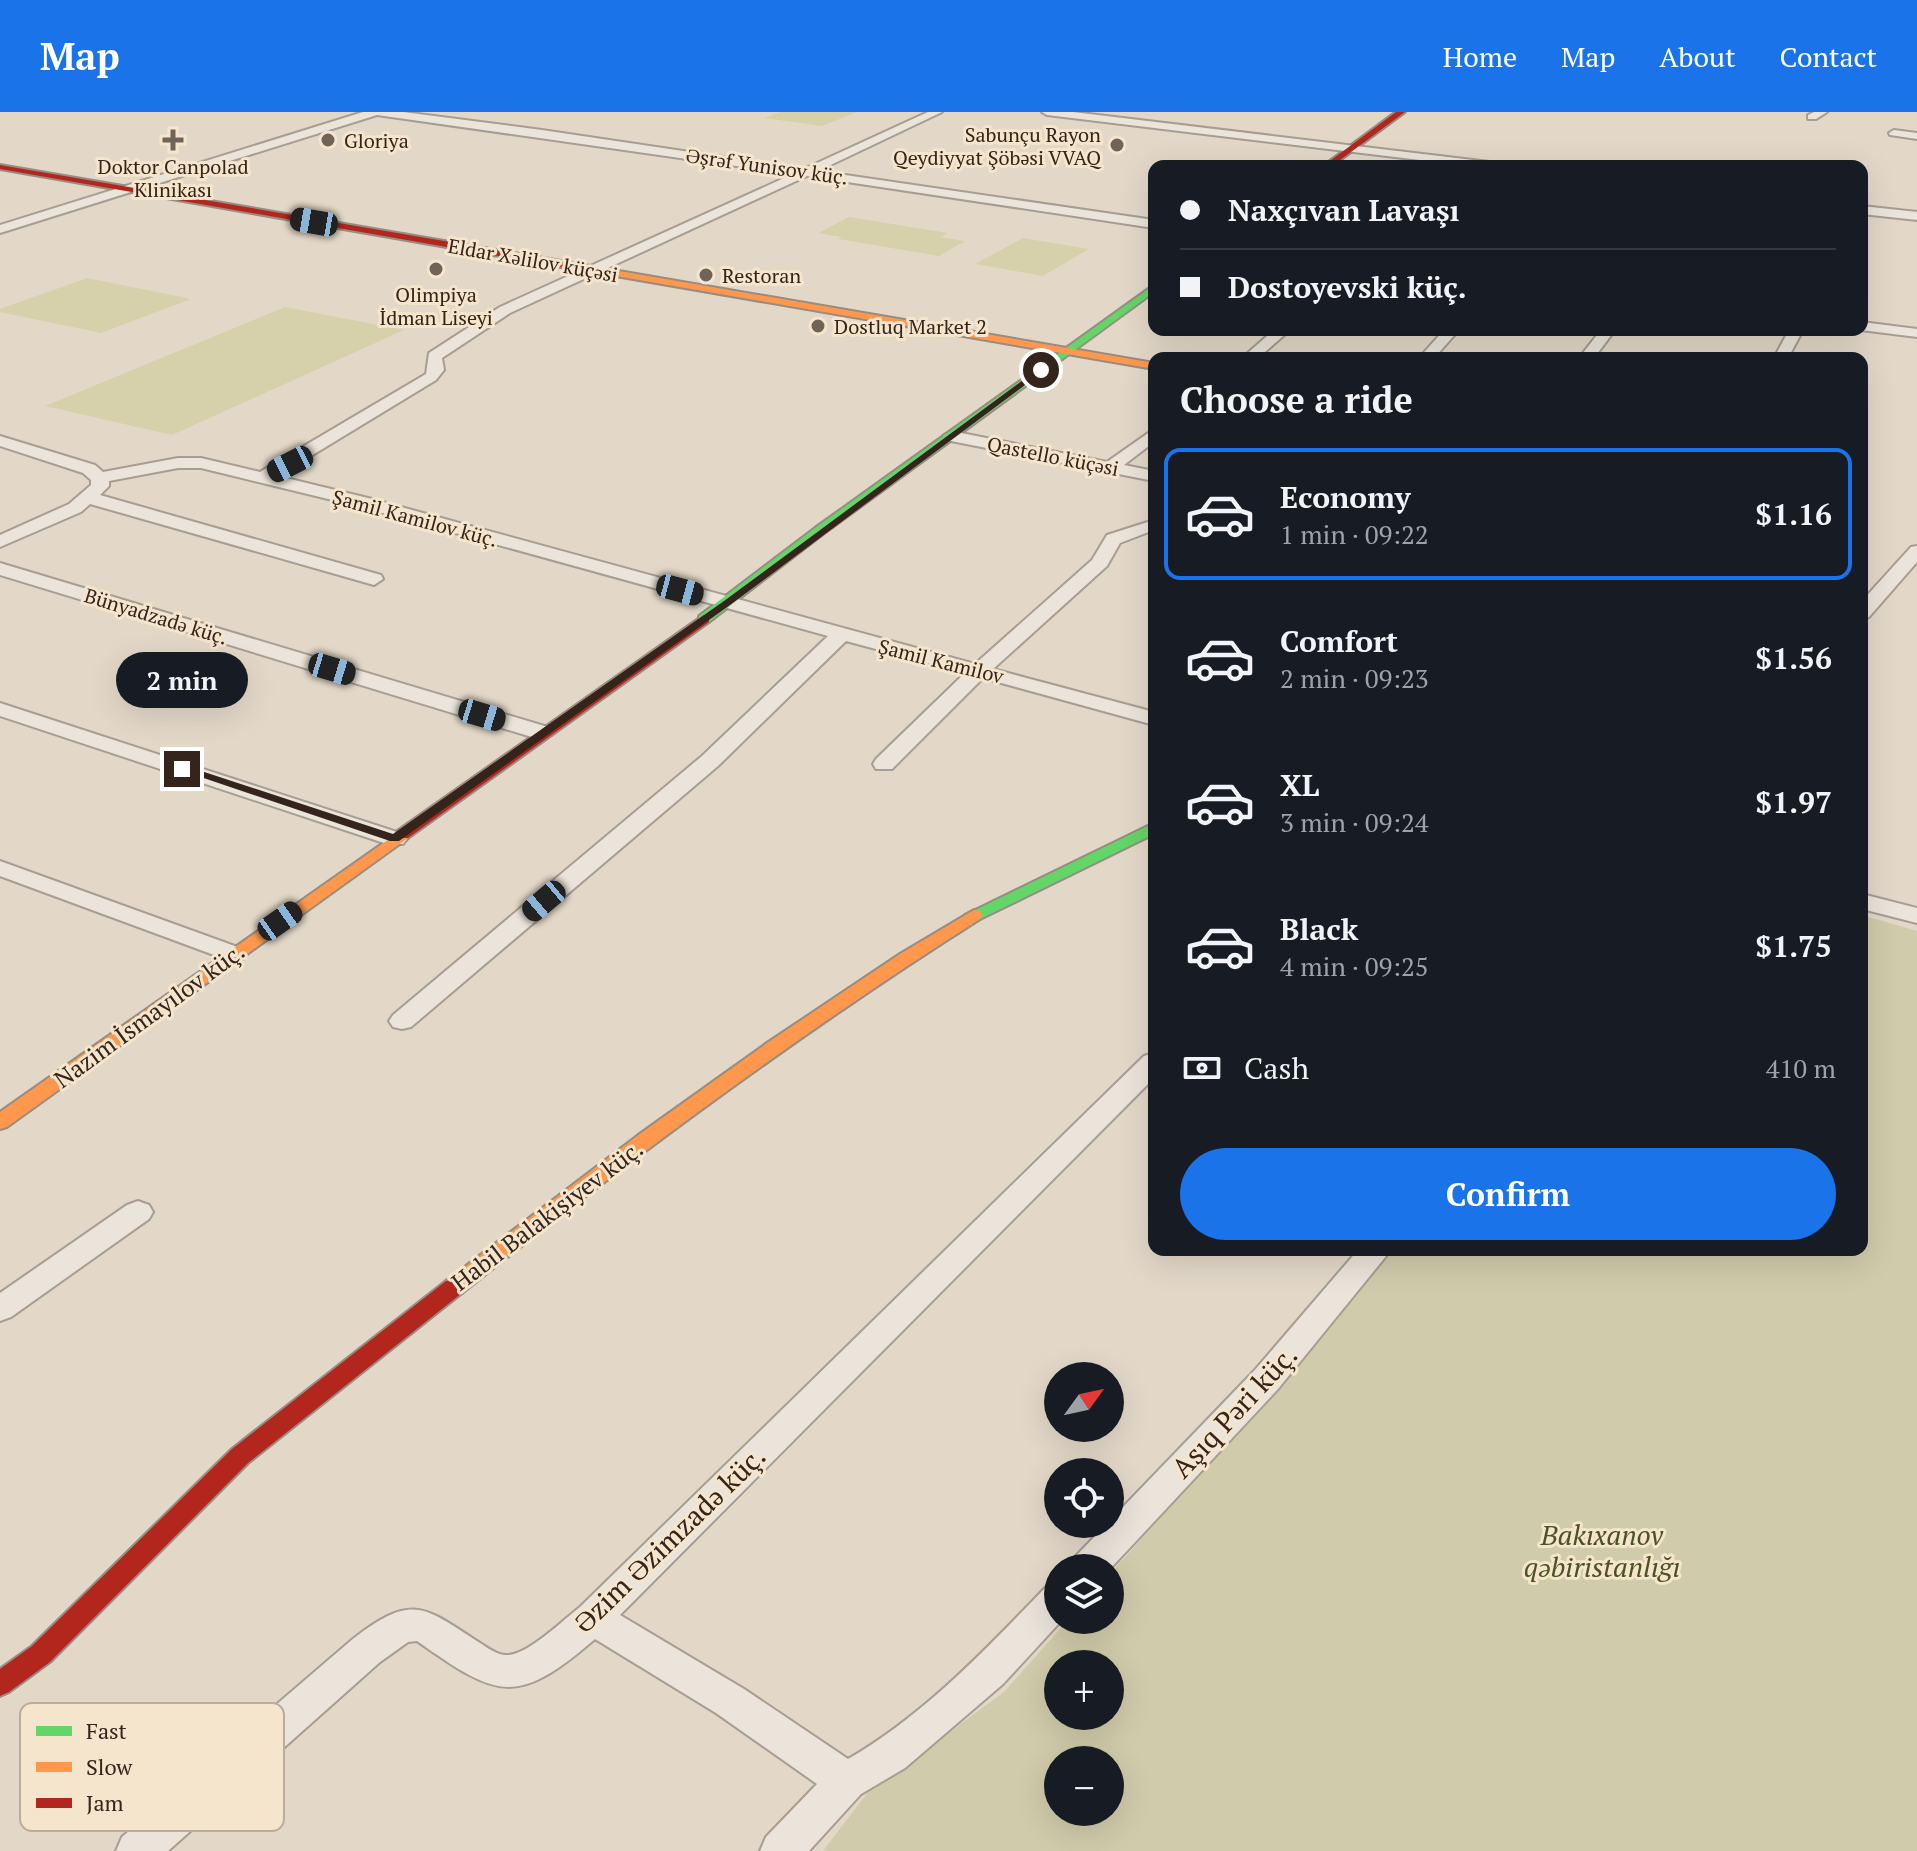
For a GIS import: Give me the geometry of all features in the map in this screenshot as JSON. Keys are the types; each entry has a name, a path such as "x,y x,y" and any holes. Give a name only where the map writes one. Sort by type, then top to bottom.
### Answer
{"street":[{"name":"Əşrəf Yunisov küç.","path":"376,112 1148,223"},
{"path":"0,229 376,112"},
{"path":"263,478 431,377 436,370 432,360 434,356 505,310 937,112"},
{"path":"1047,112 1440,160"},
{"path":"1336,160 1401,112"},
{"path":"1894,133 1917,136"},
{"name":"Eldar Xəlilov küçəsi","path":"0,167 1148,365"},
{"path":"1868,211 1917,216"},
{"name":"Nazim İsmayılov küç.","path":"7,1109 234,954 727,603 1148,292"},
{"path":"1868,327 1917,333"},
{"path":"1256,352 1276,336"},
{"path":"1432,352 1446,336"},
{"path":"1591,352 1603,336"},
{"name":"Qastello küçəsi","path":"951,436 1148,475"},
{"path":"1110,468 1148,439"},
{"path":"0,441 89,469 100,478 100,486 90,498 0,542"},
{"name":"Şamil Kamilov küç.","path":"100,478 189,462 263,478 727,603"},
{"path":"90,498 374,579"},
{"path":"884,764 980,670 1100,562 1102,548 1109,541 1126,532 1148,526"},
{"path":"1868,606 1917,551"},
{"name":"Bünyadzadə küç.","path":"0,569 543,733"},
{"name":"Şamil Kamilov","path":"727,603 1148,717"},
{"path":"402,1021 710,761 840,635"},
{"path":"0,709 395,839"},
{"name":"Habil Balakişiyev küç.","path":"0,1684 41,1654 240,1456 545,1215 861,985 983,909 1148,831"},
{"path":"0,868 234,954"},
{"path":"1868,903 1917,916"},
{"name":"Əzim Əzimzadə küç.","path":"284,1723 367,1650 396,1629 414,1623 427,1627 498,1672 520,1671 533,1665 593,1618 1148,1068"},
{"path":"0,1309 138,1212"},
{"name":"Aşıq Pəri küç.","path":"1101,1554 1266,1380 1371,1256"},
{"path":"781,1851 847,1781 891,1755 918,1734 989,1672 1044,1614"},
{"path":"593,1618 730,1701 847,1781"},
{"name":"Əzim Əzimzadə küç.","path":"137,1851 160,1831"}],"shaded area":[{"path":"780,112 857,112 822,126 764,118"},
{"path":"849,217 948,233 941,237 965,241 939,256 818,233"},
{"path":"1023,238 1089,249 1043,276 975,264"},
{"path":"87,278 191,299 101,333 0,312 0,309"},
{"path":"285,307 404,330 172,435 45,406"}],"green space":[{"name":"Bakıxanov qəbiristanlığı","path":"1868,917 1917,931 1917,1851 823,1851 868,1792 1004,1692 1056,1634 1124,1634 1124,1558 1323,1337 1386,1256 1868,1256"}],"traffic: fast":[{"path":"704,619 819,531 1148,292"},
{"path":"974,915 1148,831"}],"traffic: slow":[{"path":"561,264 1148,365"},
{"path":"0,1122 402,835"},
{"path":"454,1287 580,1189 774,1047 974,915"}],"traffic: jam":[{"path":"1335,160 1401,112"},
{"path":"0,167 561,264"},
{"path":"402,835 704,619"},
{"path":"0,1684 41,1654 240,1456 454,1287"}],"place":[{"name":"Doktor Canpolad Klinikası","path":"173,140"},
{"name":"Gloriya","path":"328,140"},
{"name":"Sabunçu Rayon Qeydiyyat Şöbəsi VVAQ","path":"1117,145"},
{"name":"Olimpiya İdman Liseyi","path":"436,269"},
{"name":"Restoran","path":"706,275"},
{"name":"Dostluq Market 2","path":"818,326"}],"route":[{"path":"182,769 395,839 727,603 819,531 1041,370"}]}
